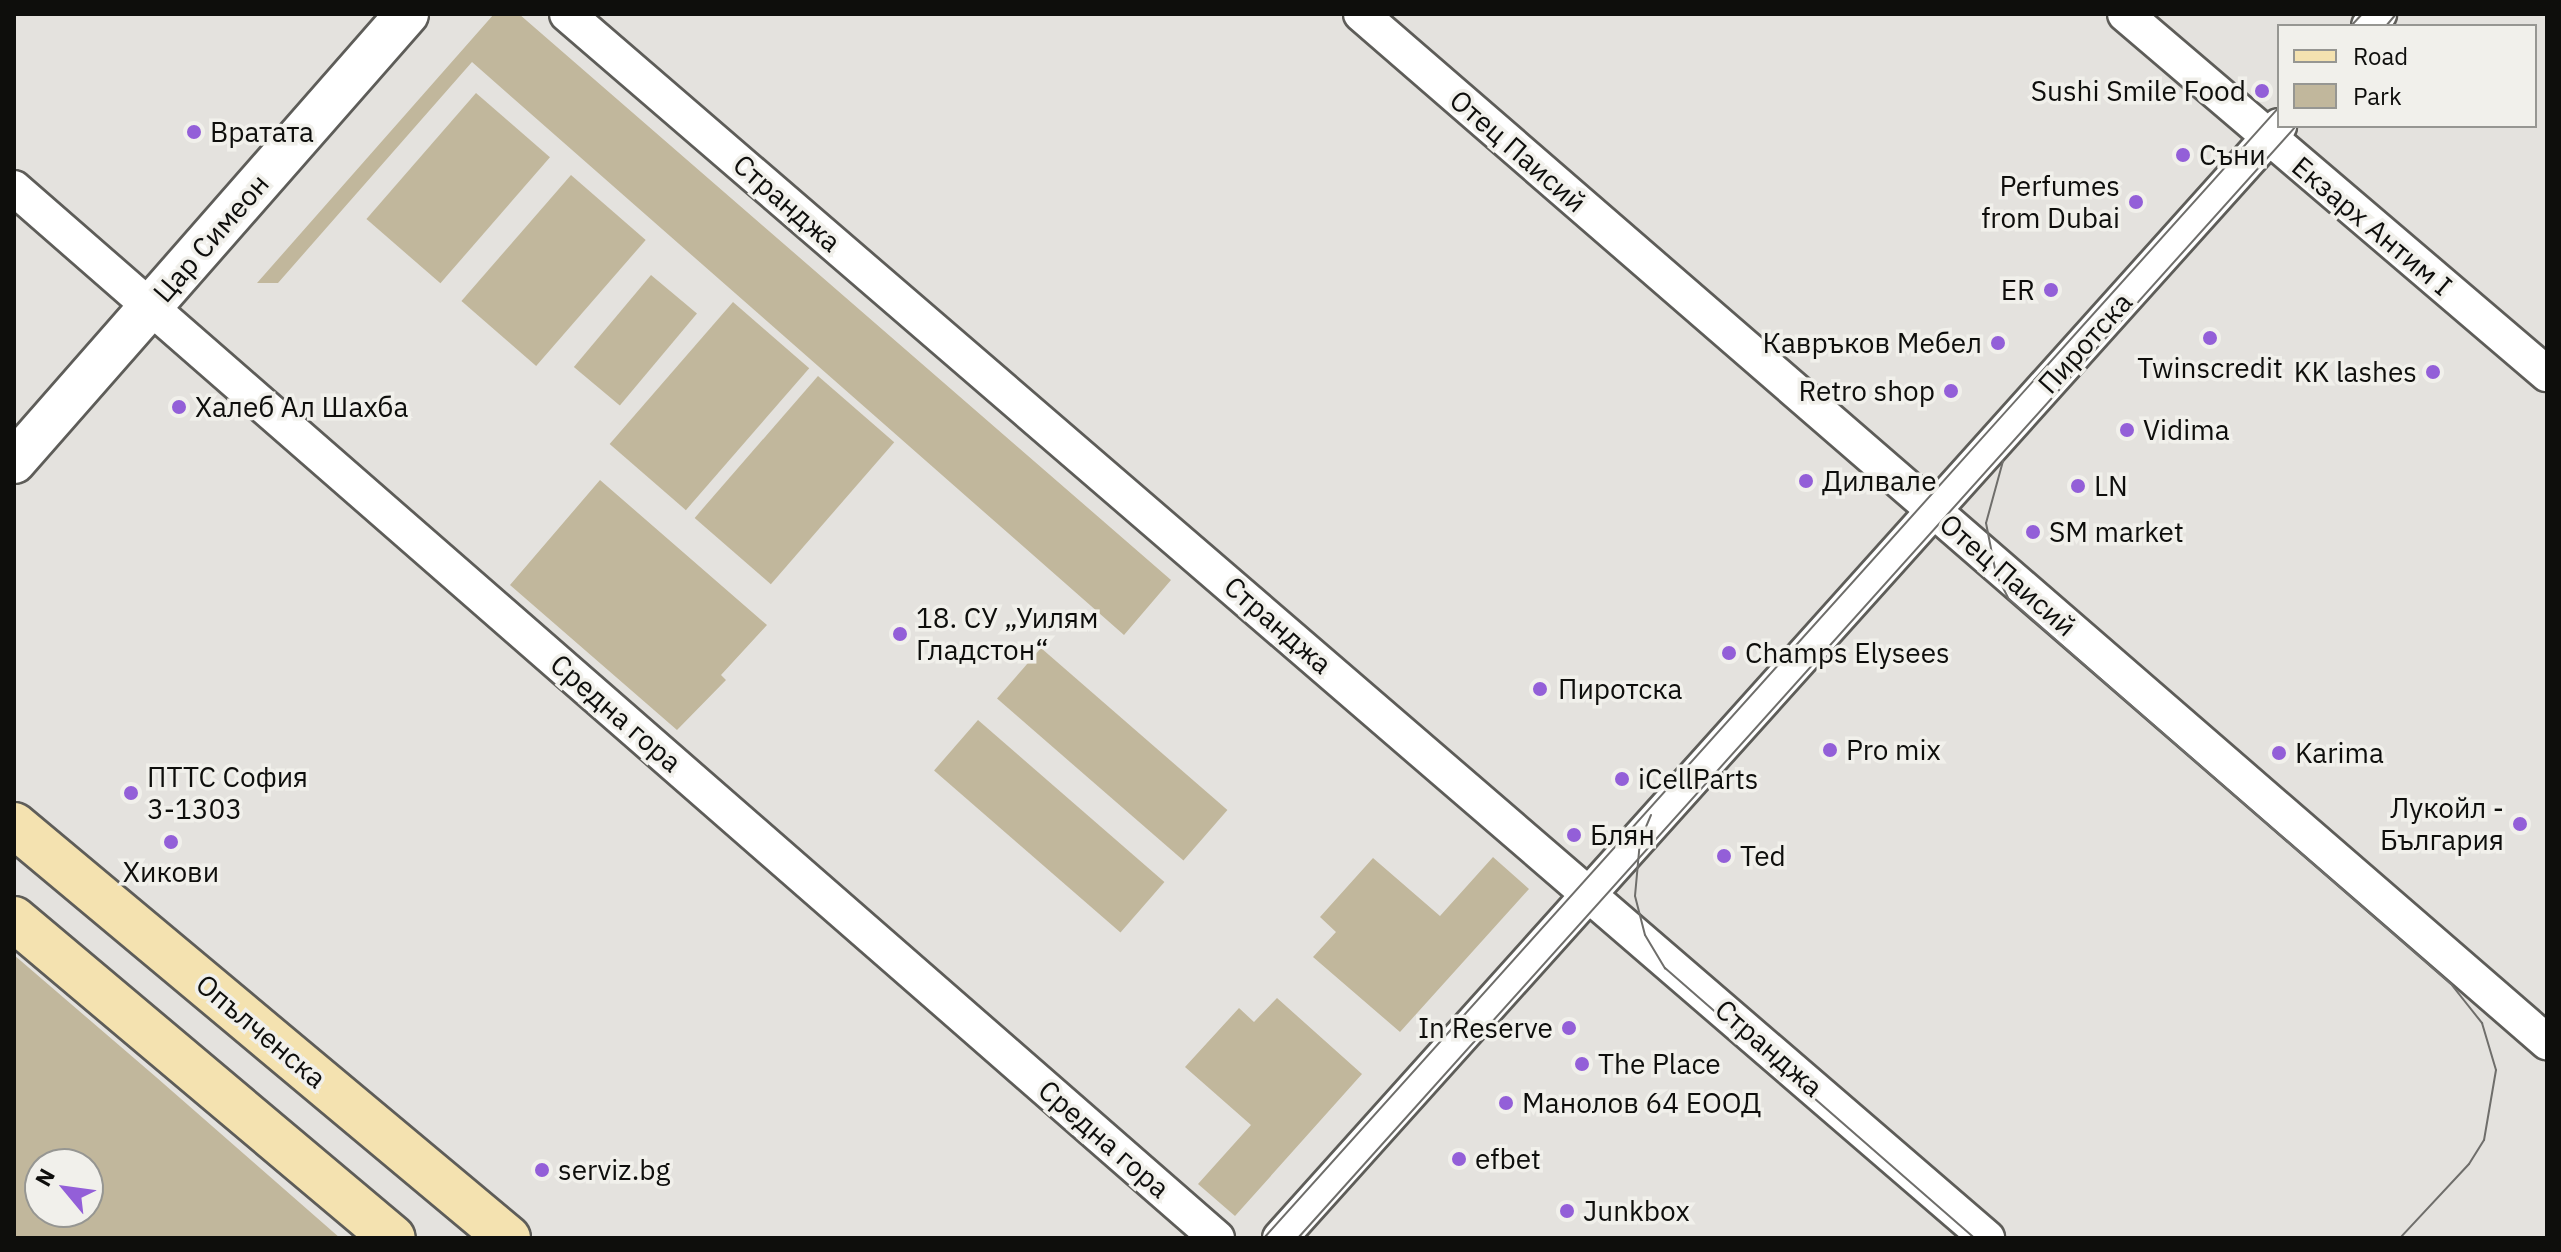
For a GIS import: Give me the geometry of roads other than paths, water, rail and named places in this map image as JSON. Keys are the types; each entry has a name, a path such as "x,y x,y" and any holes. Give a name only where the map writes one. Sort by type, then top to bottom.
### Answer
{"main road":[{"name":"Опълченска","path":"14,825 508,1238"},
{"path":"14,919 393,1238"}],"street":[{"name":"Цар Симеон","path":"14,462 407,14"},
{"name":"Странджа","path":"567,14 1591,893 1987,1238"},
{"name":"Отец Паисий","path":"1361,14 2547,1042"},
{"name":"Екзарх Антим I","path":"2125,14 2274,132 2547,374"},
{"name":"Пиротска","path":"1280,1238 2274,132"},
{"name":"Средна гора","path":"14,188 1217,1238"}],"tram line":[{"path":"2353,24 2362,14"},
{"path":"2388,24 2396,14"},
{"path":"1264,1238 2277,109"},
{"path":"1298,1238 2294,128"},
{"path":"2003,461 1986,523 1996,574 2009,599 2451,984 2482,1023 2496,1070 2484,1140 2469,1164 2400,1238"},
{"path":"1651,815 1640,841 1635,896 1645,935 1665,968 1975,1238"}],"place":[{"name":"Sushi Smile Food","path":"2262,91"},
{"name":"Вратата","path":"194,132"},
{"name":"Съни","path":"2183,155"},
{"name":"Perfumes from Dubai","path":"2136,202"},
{"name":"ER","path":"2051,290"},
{"name":"Twinscredit","path":"2210,338"},
{"name":"Кавръков Мебел","path":"1998,343"},
{"name":"KK lashes","path":"2433,372"},
{"name":"Retro shop","path":"1951,391"},
{"name":"Халеб Ал Шахба","path":"179,407"},
{"name":"Vidima","path":"2127,430"},
{"name":"Дилвале","path":"1806,481"},
{"name":"LN","path":"2078,486"},
{"name":"SM market","path":"2033,532"},
{"name":"18. СУ „Уилям Гладстон“","path":"900,634"},
{"name":"Champs Elysees","path":"1729,653"},
{"name":"Пиротска","path":"1540,689"},
{"name":"Pro mix","path":"1830,750"},
{"name":"Karima","path":"2279,753"},
{"name":"iCellParts","path":"1622,779"},
{"name":"ПТТС София 3-1303","path":"131,793"},
{"name":"Лукойл - България","path":"2520,824"},
{"name":"Блян","path":"1574,835"},
{"name":"Хикови","path":"171,842"},
{"name":"Ted","path":"1724,856"},
{"name":"In Reserve","path":"1569,1028"},
{"name":"The Place","path":"1582,1064"},
{"name":"Манолов 64 ЕООД","path":"1506,1103"},
{"name":"efbet","path":"1459,1159"},
{"name":"serviz.bg","path":"542,1170"},
{"name":"Junkbox","path":"1567,1211"}]}
